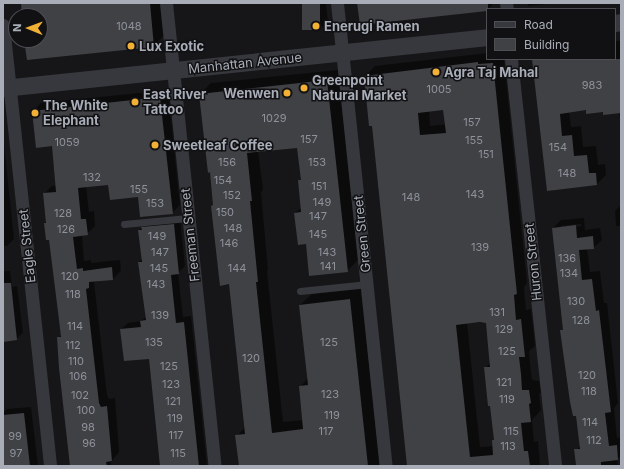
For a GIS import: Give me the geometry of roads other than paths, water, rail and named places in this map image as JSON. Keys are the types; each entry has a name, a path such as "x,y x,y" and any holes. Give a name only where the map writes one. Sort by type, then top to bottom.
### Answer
{"street":[{"name":"Freeman Street","path":"166,3 215,466"},
{"name":"Green Street","path":"337,3 368,284 386,466"},
{"name":"Eagle Street","path":"3,25 6,88 50,466"},
{"name":"Manhattan Avenue","path":"6,88 486,37"},
{"name":"Huron Street","path":"512,60 555,466"}],"lane":[{"path":"124,224 188,218"},
{"path":"300,291 368,284"}],"place":[{"name":"Enerugi Ramen","path":"316,26"},
{"name":"Lux Exotic","path":"131,46"},
{"name":"Agra Taj Mahal","path":"436,72"},
{"name":"Greenpoint Natural Market","path":"304,88"},
{"name":"Wenwen","path":"287,93"},
{"name":"East River Tattoo","path":"135,102"},
{"name":"The White Elephant","path":"35,113"},
{"name":"Sweetleaf Coffee","path":"155,145"}]}
